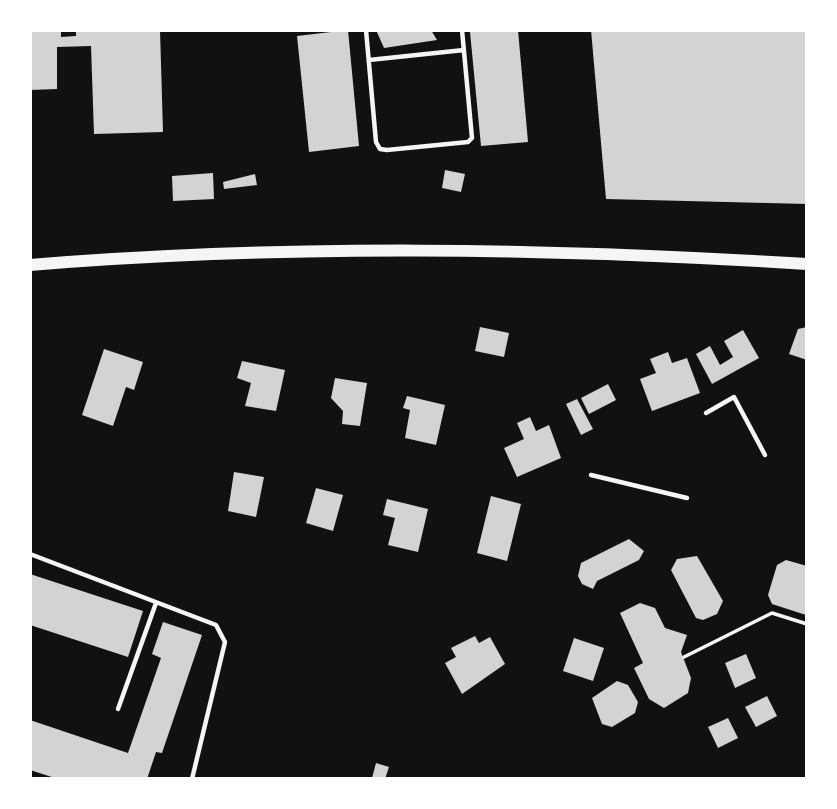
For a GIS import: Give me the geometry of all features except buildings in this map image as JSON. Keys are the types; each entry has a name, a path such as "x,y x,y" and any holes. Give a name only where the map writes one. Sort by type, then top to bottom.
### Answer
{"main road":[{"path":"30,265 174,253 386,249 628,253 807,264"}],"lane":[{"path":"366,30 376,142 380,149 468,142 474,132 462,30"},
{"path":"369,60 464,50"},
{"path":"706,412 734,397 765,455"},
{"path":"591,475 688,498"},
{"path":"30,554 216,625 225,642 192,779"},
{"path":"117,709 156,603"}],"path":[{"path":"684,657 772,613 807,624"}]}
